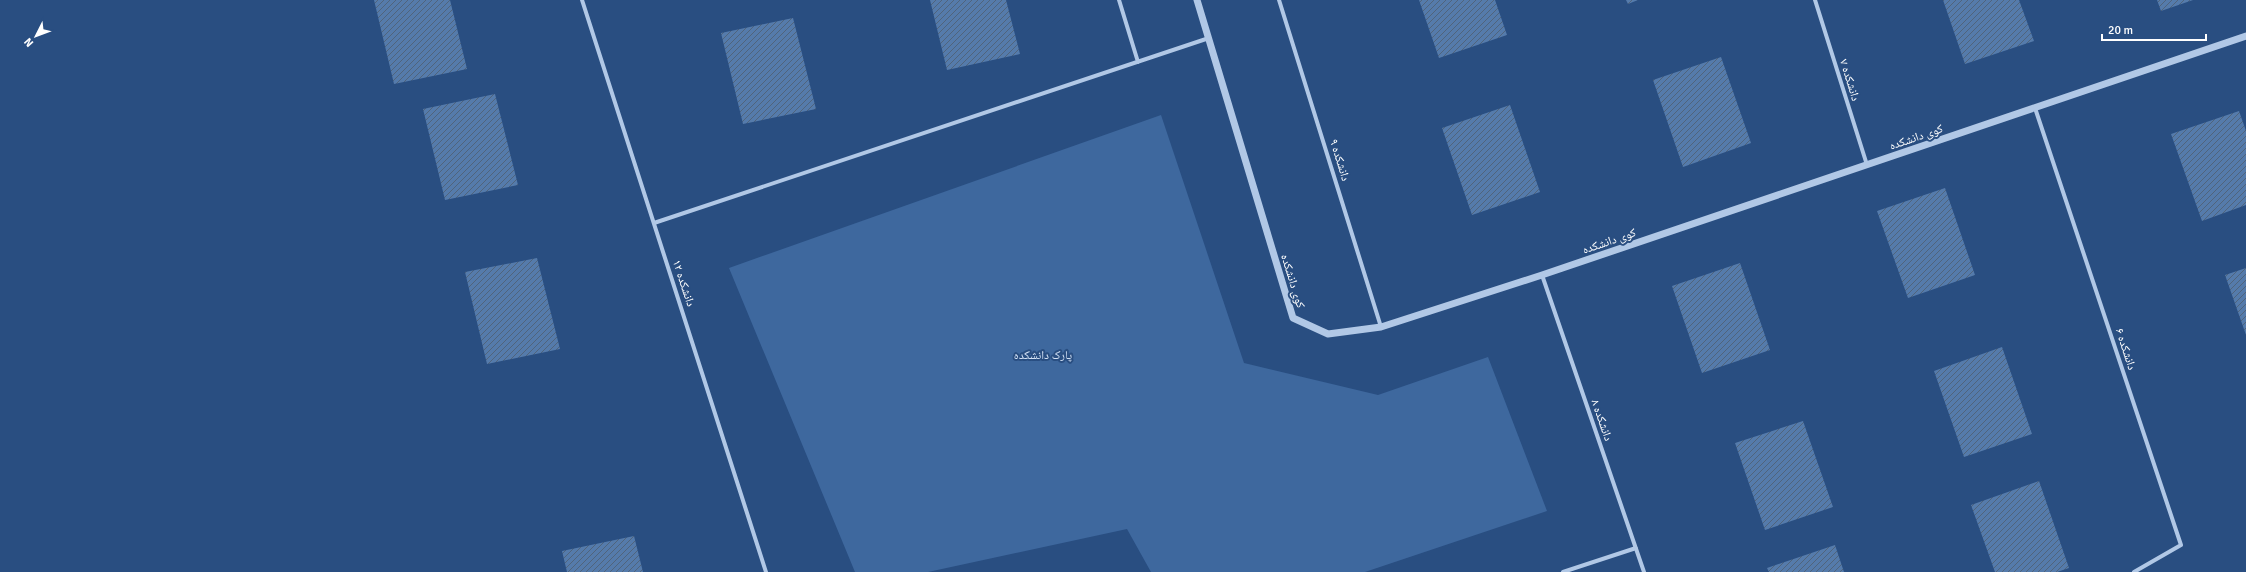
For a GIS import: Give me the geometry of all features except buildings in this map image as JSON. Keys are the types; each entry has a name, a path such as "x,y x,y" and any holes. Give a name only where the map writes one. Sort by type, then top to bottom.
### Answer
{"street":[{"name":"دانشکده ۱۲","path":"582,0 766,572"},
{"path":"1118,0 1138,62"},
{"name":"کوی دانشکده","path":"1197,0 1293,318 1328,334 1381,327 1542,275 2246,36"},
{"name":"دانشکده ۹","path":"1279,0 1381,327"},
{"name":"دانشکده ۷","path":"1815,0 1867,165"},
{"path":"654,223 1209,38"},
{"name":"دانشکده ۶","path":"2035,108 2181,545 2134,572"},
{"name":"دانشکده ۸","path":"1542,275 1644,572"},
{"path":"1563,572 1636,548"}],"green space":[{"name":"پارک دانشکده","path":"1161,115 1244,363 1378,395 1488,357 1547,511 1365,572 1151,572 1127,529 928,572 855,572 729,268"}]}
